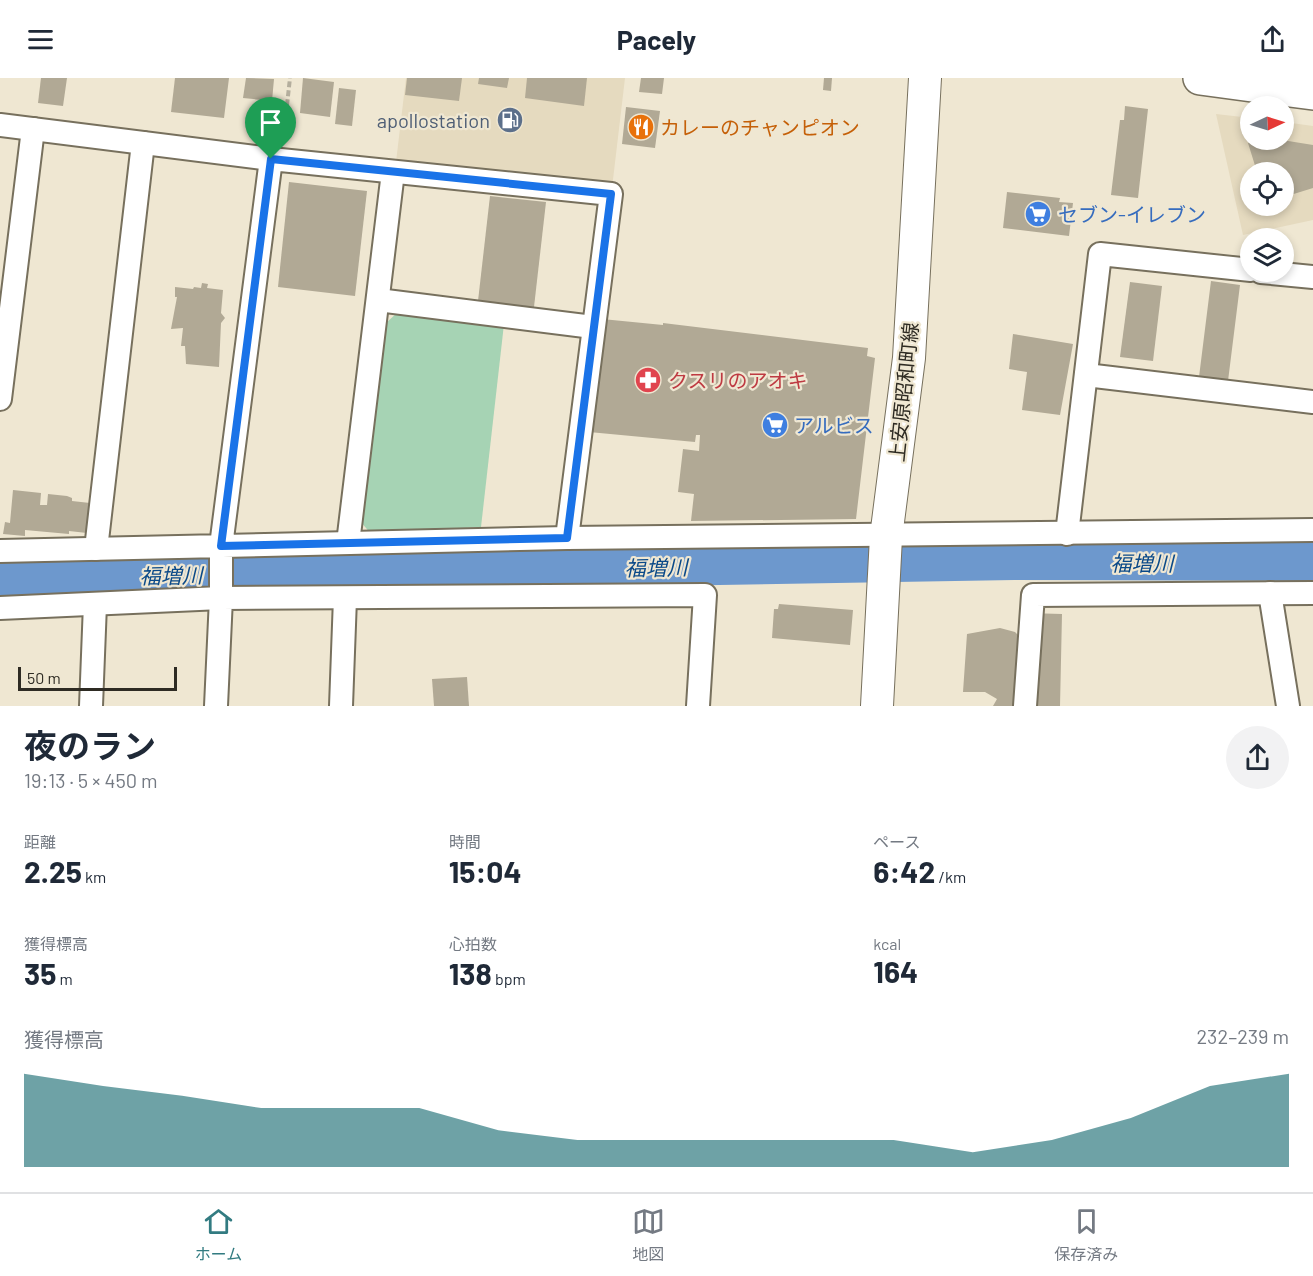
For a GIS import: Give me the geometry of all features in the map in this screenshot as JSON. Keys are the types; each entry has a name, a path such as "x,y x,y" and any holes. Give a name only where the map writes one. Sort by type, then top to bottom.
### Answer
{"main road":[{"name":"上安原昭和町線","path":"877,706 886,541 909,358 925,78"},
{"path":"1200,78 1313,93"}],"street":[{"path":"0,125 276,159 611,194 567,538"},
{"path":"0,399 33,129"},
{"path":"96,549 143,143"},
{"path":"216,706 221,551 276,159"},
{"path":"348,543 393,172"},
{"path":"1066,534 1100,254 1240,269"},
{"path":"1294,275 1313,277"},
{"path":"378,300 593,327"},
{"path":"1086,375 1313,402"},
{"path":"0,551 96,549 221,551 348,543 567,538 886,541 1066,534 1313,530"},
{"path":"1270,593 1288,706"},
{"path":"1025,706 1033,595 1313,593"},
{"path":"0,608 221,595 345,598 705,595 698,706"},
{"path":"340,706 345,598"},
{"path":"91,706 95,604"}],"path":[{"path":"276,159 290,78"}],"shaded area":[{"name":"apollostation","path":"406,78 625,78 612,188 396,162"},
{"path":"1216,114 1240,117 1240,150 1294,150 1294,123 1313,126 1313,220 1276,228 1241,228"}],"green space":[{"path":"398,312 504,324 481,527 371,534 361,522 386,323"}],"building":[{"path":"41,78 67,78 63,106 38,103"},
{"path":"175,78 229,78 224,118 171,112"},
{"path":"246,78 274,79 272,101 243,98"},
{"path":"303,78 334,82 330,117 300,113"},
{"path":"407,78 462,78 459,101 405,95"},
{"path":"479,78 509,78 507,88 478,84"},
{"path":"527,78 587,78 584,106 525,98"},
{"path":"641,78 664,78 662,94 639,92"},
{"path":"824,78 832,78 831,91 823,90"},
{"path":"339,88 356,90 352,126 335,124"},
{"path":"1125,106 1148,109 1138,198 1111,195 1120,120 1124,120"},
{"path":"626,107 660,111 655,148 622,144"},
{"path":"1294,142 1313,145 1313,188 1294,194 1294,162 1254,162 1250,150 1294,150"},
{"path":"289,182 367,191 355,296 278,287"},
{"path":"1007,192 1060,198 1059,202 1073,203 1069,236 1003,228"},
{"path":"490,196 546,202 534,307 478,301"},
{"path":"1211,281 1240,285 1228,381 1199,377"},
{"path":"1130,282 1162,286 1153,361 1120,357"},
{"path":"202,283 208,284 207,288 223,290 221,313 225,318 221,323 219,367 186,364 185,346 181,346 183,328 171,329 177,297 175,297 175,287 201,288"},
{"path":"602,319 663,325 663,323 868,348 867,356 875,358 856,519 691,521 694,494 678,492 683,449 699,451 700,435 696,435 695,442 589,432"},
{"path":"1013,334 1073,344 1060,415 1022,410 1027,372 1009,369"},
{"path":"13,490 41,493 40,505 47,505 48,494 67,496 72,498 72,501 90,503 87,533 69,531 69,534 25,530 25,536 3,534 5,522 10,523"},
{"path":"779,604 853,610 850,645 772,638 774,609 778,609"},
{"path":"1027,613 1062,614 1060,706 993,706 997,699 985,692 963,692 967,634 1000,628 1015,632 1019,636"},
{"path":"467,677 469,706 434,706 432,679"}],"waterway":[{"name":"福増川","path":"0,578 1014,561 1313,562"}],"place":[{"name":"apollostation","path":"510,120"},
{"name":"カレーのチャンピオン","path":"641,127"},
{"name":"セブン-イレブン","path":"1038,214"},
{"name":"クスリのアオキ","path":"648,380"},
{"name":"アルビス","path":"775,425"}],"route":[{"path":"271,159 611,194 567,538 221,546 271,159"}]}
